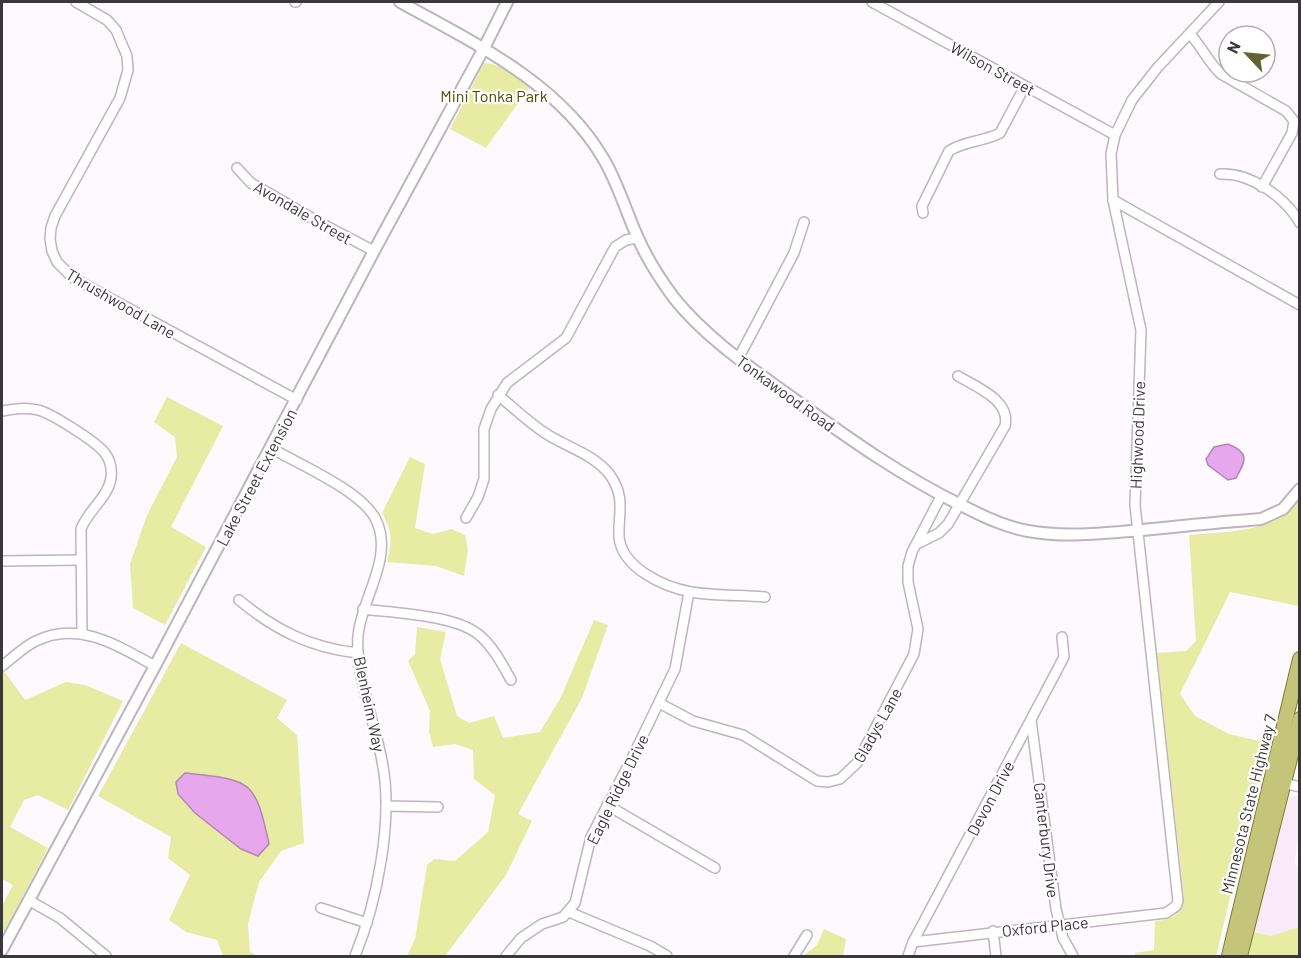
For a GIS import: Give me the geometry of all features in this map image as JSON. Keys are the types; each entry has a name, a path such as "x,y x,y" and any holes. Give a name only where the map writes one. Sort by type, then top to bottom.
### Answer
{"main road":[{"name":"Minnesota State Highway 7","path":"1228,957 1299,659"},
{"name":"Minnesota State Highway 7","path":"1240,957 1299,719"}],"street":[{"name":"Thrushwood Lane","path":"76,2 106,20 116,30 125,49 128,70 120,98 55,216 50,239 57,262 73,278 297,400"},
{"name":"Tonkawood Road","path":"400,2 484,48 534,82 564,109 604,159 654,270 673,297 696,323 738,358 874,455 941,496 999,523 1037,533 1074,535 1260,519 1283,509 1299,489"},
{"name":"Lake Street Extension","path":"3,945 30,901 507,2"},
{"name":"Wilson Street","path":"872,2 1115,135"},
{"name":"Highwood Drive","path":"1176,906 1179,896 1137,530 1134,481 1141,330 1113,200 1111,154 1115,135 1132,100 1144,83 1219,2"},
{"path":"1190,34 1198,42 1212,66 1221,74 1286,111 1294,121 1292,133 1263,187"},
{"path":"923,213 922,206 949,151 957,146 1000,133 1025,86"},
{"name":"Avondale Street","path":"237,168 250,183 374,251"},
{"path":"1220,174 1236,175 1263,187 1283,200 1291,208 1299,223"},
{"path":"1113,200 1299,305"},
{"path":"738,358 790,261 804,222"},
{"path":"466,518 482,488 485,422 498,395 507,382 566,338 615,247 626,240 638,238"},
{"path":"917,544 944,529 1005,426 1003,408 999,402 958,375"},
{"path":"498,395 542,431 600,465 616,486 620,498 620,545 624,555 639,570 689,592 765,597"},
{"path":"2,411 26,408 40,410 95,444 108,458 111,477 109,487 84,521 81,529 82,633"},
{"name":"Blenheim Way","path":"271,448 362,501 377,521 383,543 360,620 358,653 383,764 386,806 376,886 367,923 355,957"},
{"name":"Gladys Lane","path":"659,703 693,721 743,735 810,778 824,782 840,779 857,763 914,654 918,629 907,573 909,559 941,496"},
{"path":"2,561 81,560"},
{"name":"Eagle Ridge Drive","path":"569,912 578,894 591,837 675,669 689,592"},
{"path":"239,600 275,628 296,638 339,651 358,653"},
{"path":"363,609 447,621 470,629 489,645 511,680"},
{"path":"2,666 36,641 65,633 82,633 108,641 155,666"},
{"name":"Devon Drive","path":"908,957 913,942 1064,657 1062,637"},
{"name":"Canterbury Drive","path":"1031,720 1058,924 1073,957"},
{"path":"1283,783 1299,787"},
{"path":"386,806 438,807"},
{"path":"607,806 715,868"},
{"path":"30,901 60,918 105,957"},
{"name":"Oxford Place","path":"913,942 993,931 1166,913 1176,906"},
{"path":"321,908 367,923"},
{"path":"506,957 521,938 542,924 563,917 569,912 650,946 667,957"},
{"path":"993,931 996,957"},
{"path":"794,957 807,936"}],"shaded area":[{"path":"1228,444 1243,454 1244,462 1236,478 1228,480 1208,465 1206,459 1214,447"},
{"path":"185,773 224,778 246,786 259,806 269,844 258,856 241,849 195,813 178,794 176,782"},
{"path":"1293,796 1299,796 1299,837 1294,863 1299,869 1299,927 1271,936 1253,932 1288,801"}],"green space":[{"name":"Mini Tonka Park","path":"484,63 503,68 529,88 486,148 450,129"},
{"path":"167,397 223,426 171,527 206,547 165,625 133,608 130,564 147,515 177,457 175,437 154,422"},
{"path":"410,457 425,464 415,528 433,534 452,529 465,535 468,549 464,576 436,566 387,562 390,537 382,513"},
{"path":"1299,501 1299,606 1230,592 1180,694 1195,716 1229,734 1267,743 1216,956 1135,956 1135,953 1154,950 1155,921 1166,920 1174,916 1180,909 1184,898 1157,653 1186,651 1196,641 1189,535 1234,531 1264,525 1289,511"},
{"path":"594,620 608,625 582,698 518,814 532,821 506,875 445,956 407,956 415,939 427,865 434,859 455,861 488,832 495,795 474,779 473,750 455,744 433,747 429,732 430,711 408,661 415,654 417,627 446,632 440,659 457,716 469,723 494,716 503,738 540,732 561,697"},
{"path":"181,643 287,700 277,718 297,735 304,843 281,851 259,882 248,924 250,952 258,956 223,956 217,940 186,932 169,920 190,875 168,858 171,837 98,796","holes":["185,774 224,778 246,786 259,806 269,844"]},
{"path":"4,671 25,700 66,682 85,685 123,701 68,810 38,795 24,800 10,827 48,848 5,930 2,931 2,906 13,885 2,879 2,673"},
{"path":"1299,927 1299,956 1249,956 1253,932 1271,936"},
{"path":"824,929 846,939 843,956 803,956 817,945"}]}
